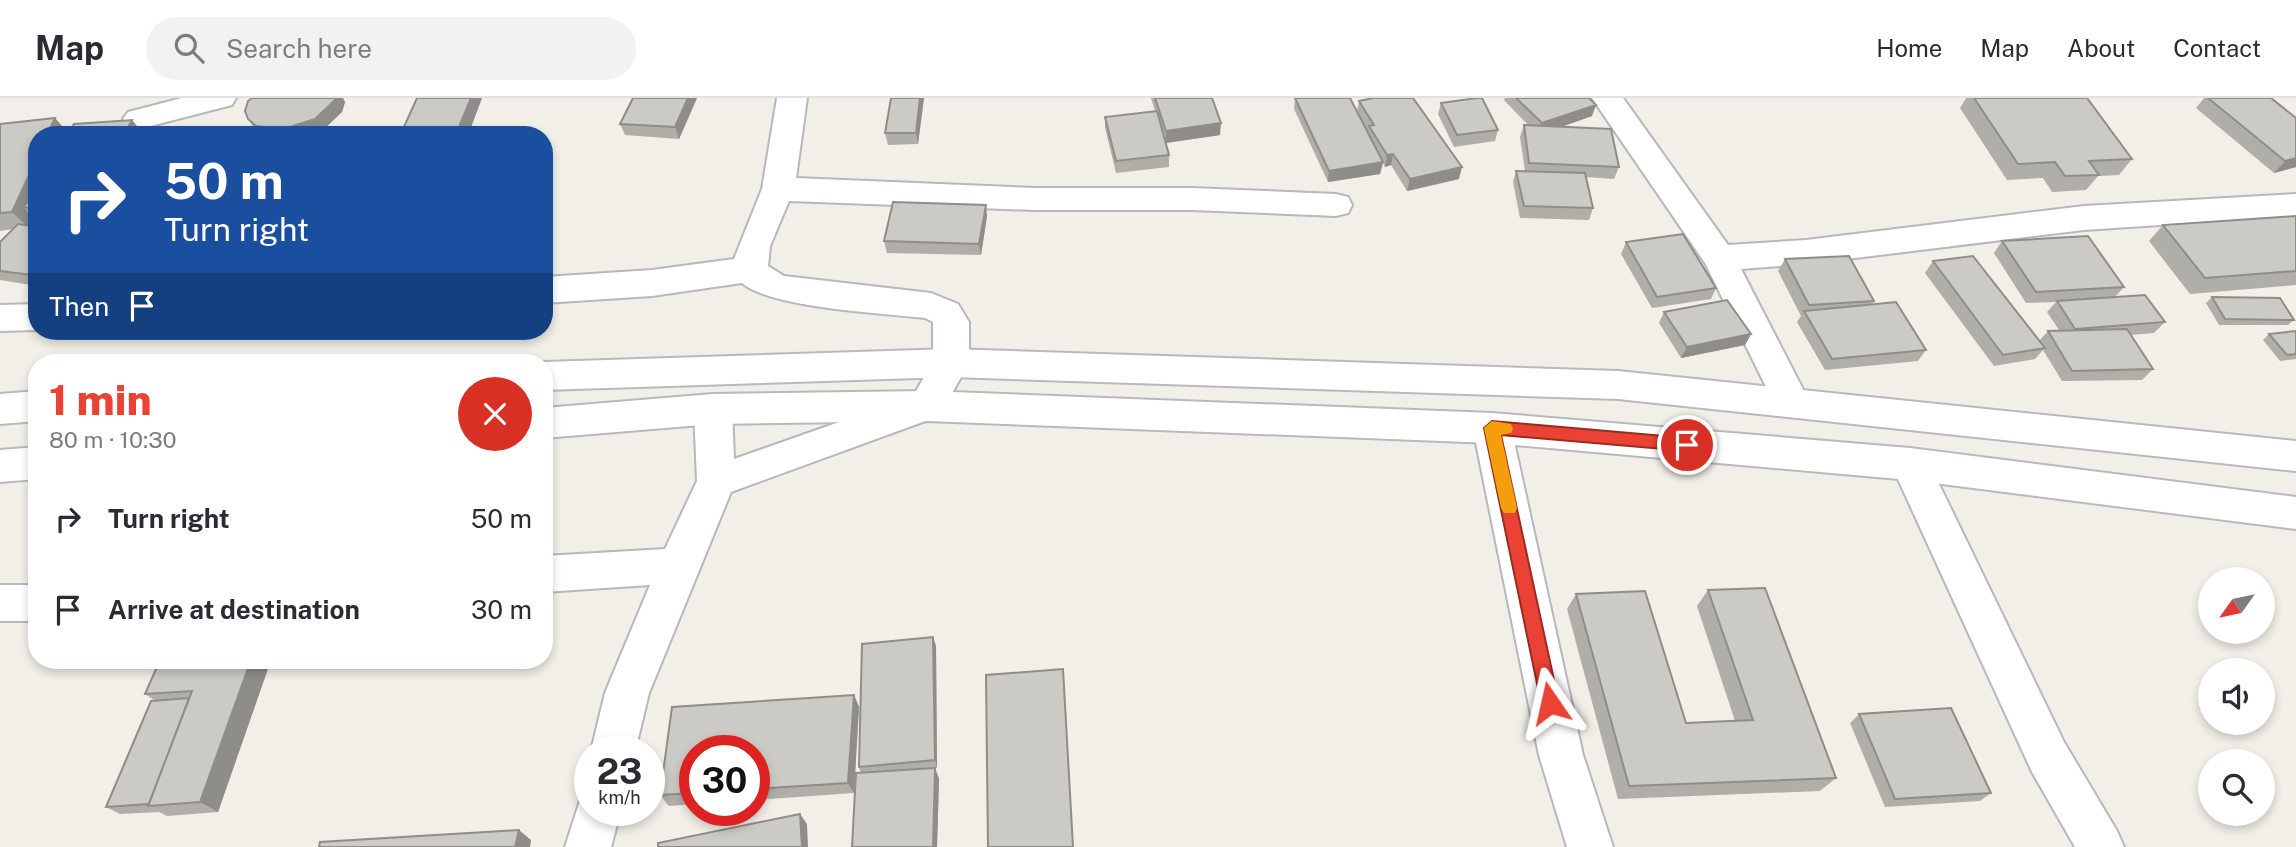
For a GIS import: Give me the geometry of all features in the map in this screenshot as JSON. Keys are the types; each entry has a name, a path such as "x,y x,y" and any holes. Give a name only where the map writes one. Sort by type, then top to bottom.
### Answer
{"street":[{"path":"139,119 221,98"},
{"path":"716,481 926,405 951,363 951,322 946,313 931,306 780,288 761,281 750,270 748,257 778,189 792,98"},
{"path":"1607,98 1718,258 1791,401"},
{"path":"778,189 1035,199 1192,199 1336,205"},
{"path":"1718,258 1806,252 2084,218 2296,205"},
{"path":"553,289 652,283 750,270"},
{"path":"0,318 28,317"},
{"path":"553,376 951,363 1618,384 2296,456"},
{"path":"553,422 713,409 926,405 1492,428 1910,464 2296,513"},
{"path":"0,409 28,407"},
{"path":"617,735 627,694 678,566 716,481 713,409"},
{"path":"1492,428 1561,755 1590,847"},
{"path":"0,466 28,464"},
{"path":"1910,464 2048,757 2101,847"},
{"path":"553,573 678,566"},
{"path":"0,603 28,603"},
{"path":"589,847 594,826"}],"building":[{"path":"252,98 335,98 315,119 293,126 256,126 248,119 245,111"},
{"path":"417,98 471,98 459,126 404,126"},
{"path":"633,98 688,98 675,127 620,124"},
{"path":"891,98 920,98 916,133 885,133"},
{"path":"1155,98 1212,98 1221,123 1166,131"},
{"path":"1295,98 1350,98 1383,162 1329,171"},
{"path":"1373,98 1413,98 1462,167 1410,179 1393,154 1387,155 1369,126 1374,125 1359,101"},
{"path":"1482,98 1498,130 1457,135 1441,103"},
{"path":"1516,98 1589,98 1596,105 1542,123"},
{"path":"1974,98 2087,98 2132,159 2089,161 2099,175 2065,176 2055,162 2018,164"},
{"path":"2208,98 2271,98 2296,118 2296,158 2285,161"},
{"path":"1157,111 1169,155 1116,161 1105,117"},
{"path":"55,118 51,126 28,126 28,177 12,212 0,213 0,124"},
{"path":"132,120 129,126 73,126"},
{"path":"1524,125 1611,129 1619,167 1529,163"},
{"path":"1516,171 1585,173 1593,208 1524,206"},
{"path":"893,202 986,205 979,244 884,241"},
{"path":"2296,216 2296,271 2205,278 2163,225"},
{"path":"18,224 28,226 28,274 0,271 0,242"},
{"path":"1683,234 1716,288 1657,297 1626,242"},
{"path":"2088,236 2124,287 2036,292 2002,241"},
{"path":"1849,256 1874,301 1809,305 1785,259"},
{"path":"1973,256 2045,348 2003,355 1933,261"},
{"path":"2145,295 2165,322 2075,329 2057,301"},
{"path":"2212,297 2280,298 2294,320 2225,319"},
{"path":"1727,300 1751,334 1687,347 1664,312"},
{"path":"1896,302 1926,350 1832,359 1804,311"},
{"path":"2127,329 2153,369 2072,371 2048,331"},
{"path":"2296,331 2296,354 2287,355 2269,334"},
{"path":"1765,588 1836,778 1629,786 1576,594 1645,591 1686,723 1753,720 1708,590"},
{"path":"933,637 935,760 859,767 862,644"},
{"path":"156,669 248,669 200,802 148,806 192,691 145,694"},
{"path":"1063,669 1073,847 988,847 986,675"},
{"path":"854,695 848,783 770,788 770,735 679,735 679,794 665,795 665,758 672,707"},
{"path":"189,698 149,804 106,807 151,701"},
{"path":"1951,708 1991,793 1895,799 1859,714"},
{"path":"935,768 933,847 852,847 856,773"},
{"path":"800,814 802,847 658,847 658,843 741,826 770,826 770,820"},
{"path":"519,830 515,847 319,847 320,842"}],"slow traffic":[{"path":"1505,429 1492,428 1509,508"}],"route":[{"path":"1550,703 1492,428 1687,445"}]}
